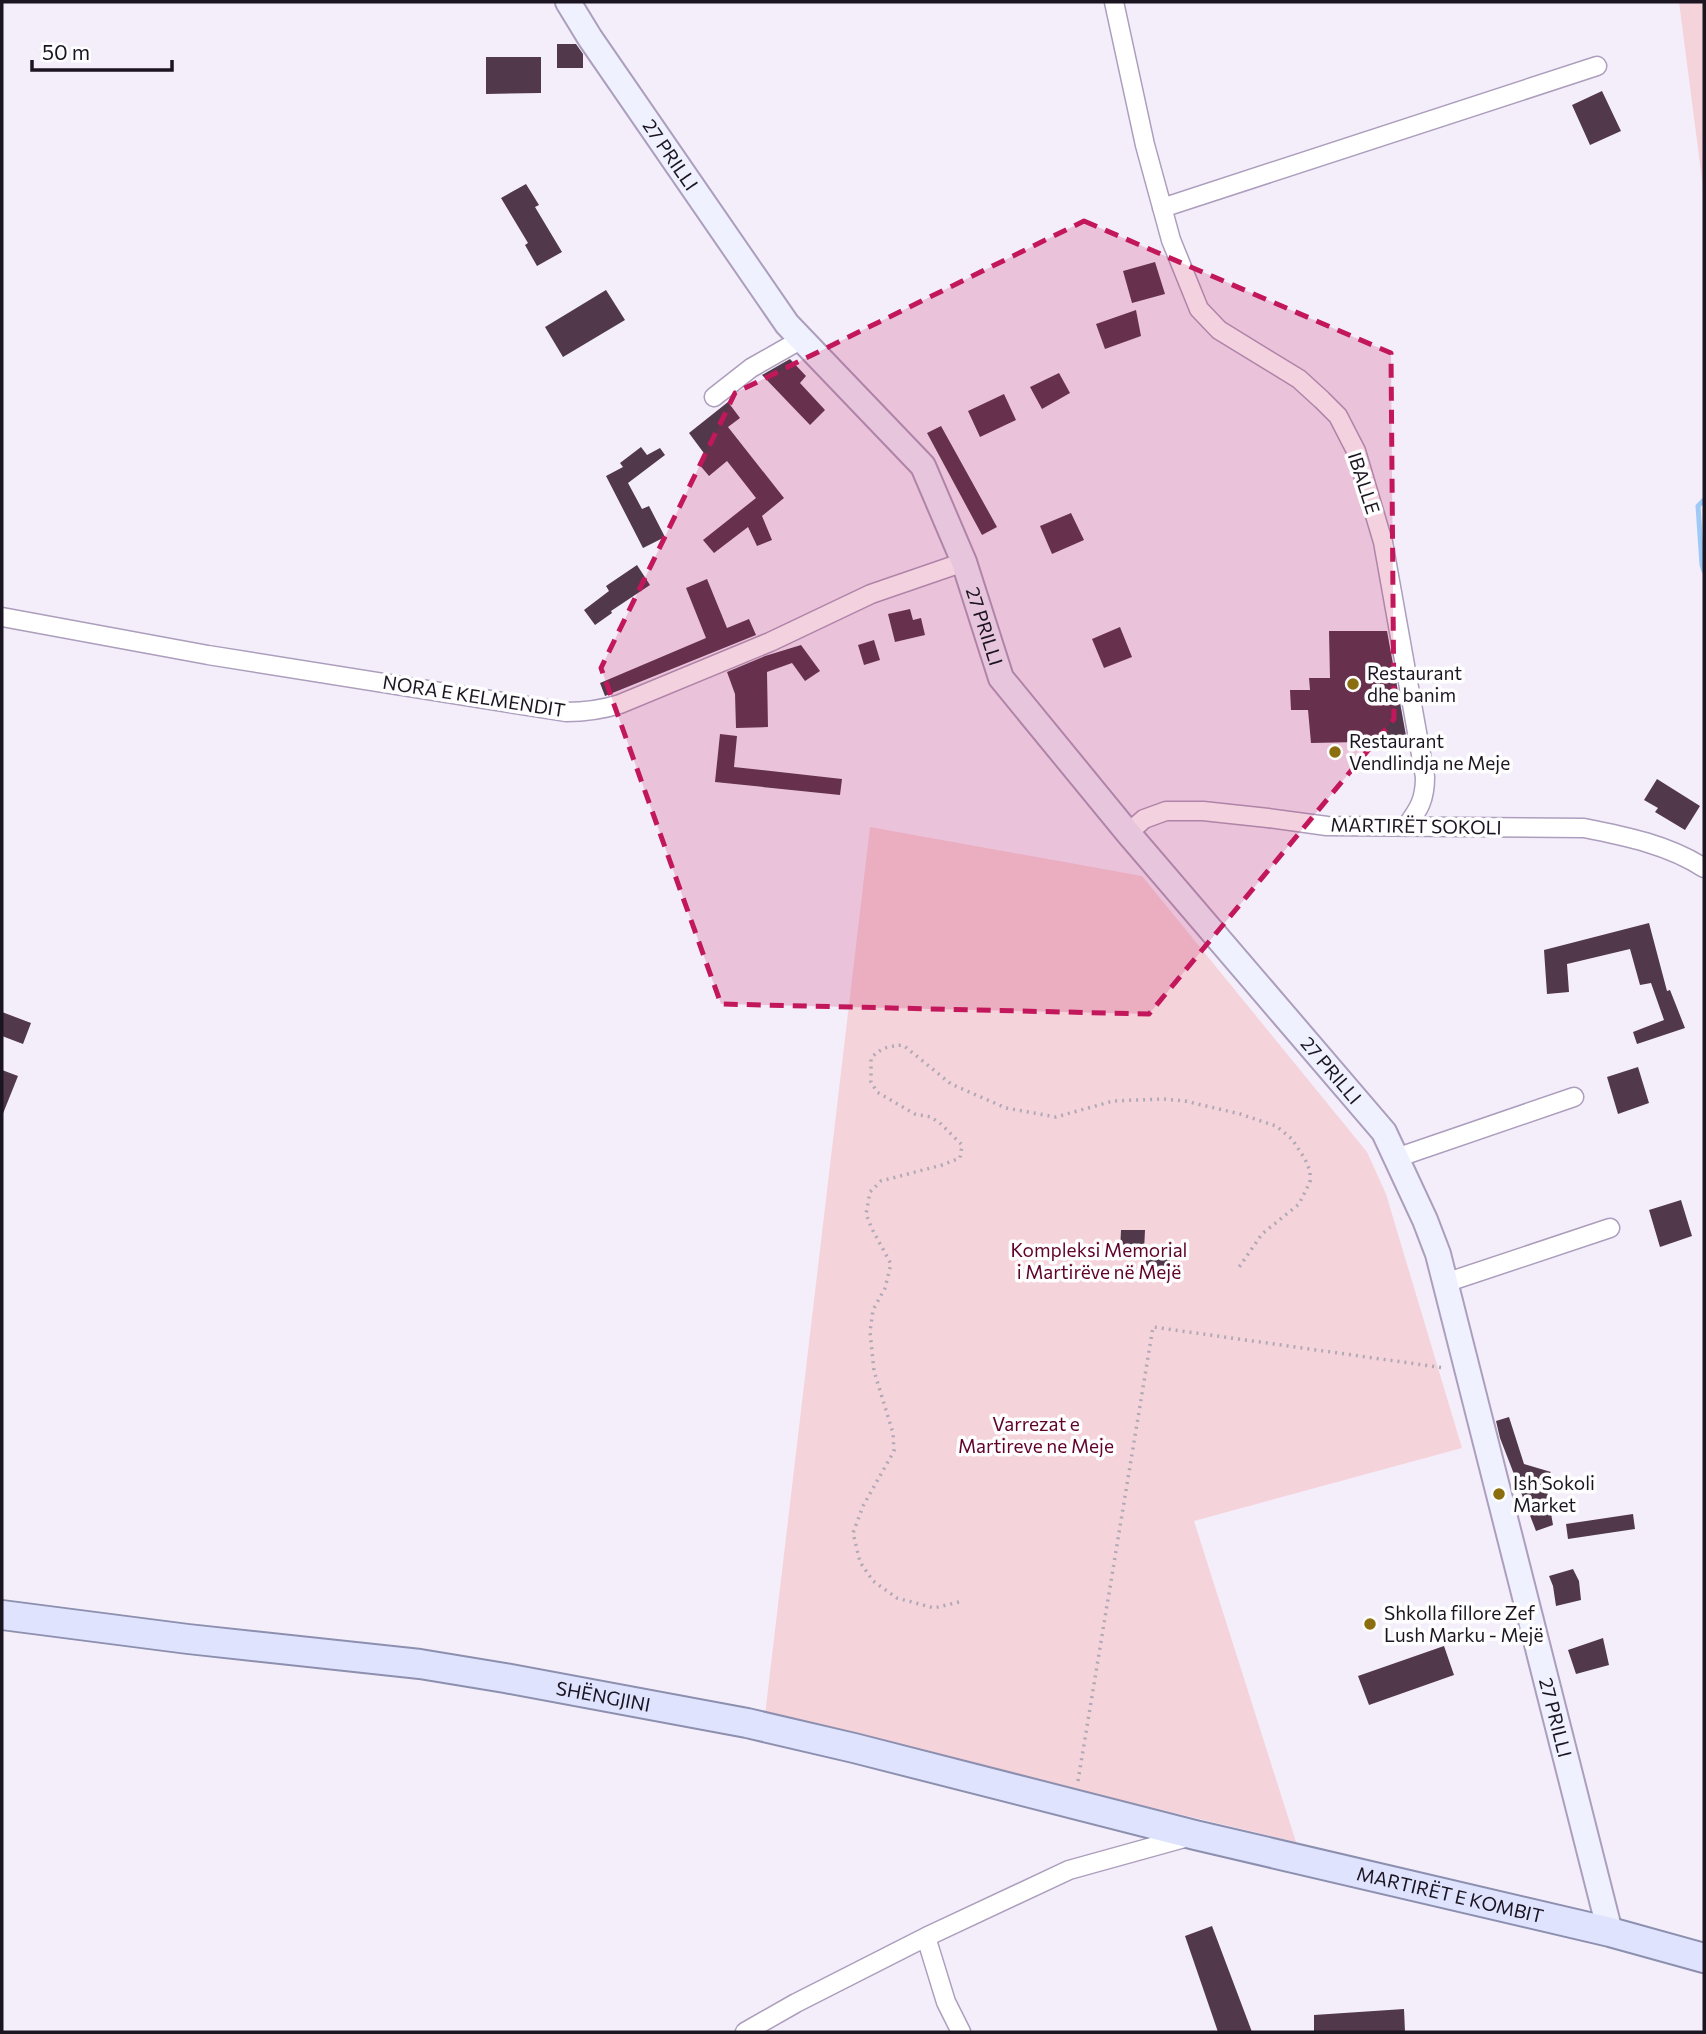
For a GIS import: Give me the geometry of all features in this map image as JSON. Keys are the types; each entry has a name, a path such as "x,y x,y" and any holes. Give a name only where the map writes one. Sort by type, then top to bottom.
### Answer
{"main road":[{"name":"SHËNGJINI","path":"2,1615 188,1639 388,1660 505,1678 790,1732 1195,1835"},
{"name":"MARTIRËT E KOMBIT","path":"1195,1835 1610,1932 1704,1958"}],"street":[{"name":"27 PRILLI","path":"568,2 787,324 923,466 964,562 1001,678 1128,833 1384,1132 1438,1254 1610,1932"},
{"name":"IBALLE","path":"1114,2 1145,145 1162,208 1171,240 1199,309 1219,330 1299,379 1315,393 1338,416 1356,452 1383,542 1425,777 1425,794 1406,827"},
{"path":"1162,208 1597,66"},
{"path":"714,397 751,368 802,339"},
{"name":"NORA E KELMENDIT","path":"2,617 208,655 566,712 586,712 620,704 770,642 871,594 964,562"},
{"name":"MARTIRËT SOKOLI","path":"1128,833 1144,819 1166,811 1203,811 1327,826 1584,828 1623,836 1690,859 1704,868"},
{"path":"1396,1158 1574,1097"},
{"path":"1445,1283 1610,1228"},
{"path":"745,2032 926,1937 1069,1870 1195,1835"},
{"path":"926,1937 946,2002 961,2032"}],"path":[{"path":"959,1602 934,1608 897,1598 873,1581 860,1562 853,1533 863,1506 894,1451 893,1433 874,1371 870,1332 873,1310 885,1289 891,1264 866,1214 870,1192 881,1181 960,1158 962,1145 931,1117 915,1114 877,1092 871,1082 871,1058 880,1049 890,1045 903,1045 951,1084 1006,1108 1056,1117 1113,1101 1163,1099 1207,1106 1276,1126 1292,1139 1305,1159 1310,1171 1310,1182 1299,1204 1262,1234 1237,1270"},
{"path":"1074,1804 1153,1327 1468,1371"}],"highlighted area":[{"path":"1084,221 1391,353 1394,719 1149,1014 721,1004 601,668 735,393"}],"green space":[{"path":"1679,2 1704,2 1704,195"},
{"name":"Kompleksi Memorial i Martirëve në Mejë","path":"870,827 1142,876 1367,1152 1386,1194 1462,1448 1194,1521 1296,1842 765,1715"}],"building":[{"path":"557,44 576,44 583,54 583,68 557,68"},
{"path":"486,57 541,57 541,93 486,94"},
{"path":"1602,91 1621,131 1590,145 1572,105"},
{"path":"526,184 539,205 535,207 562,252 537,266 525,245 528,243 501,198"},
{"path":"1155,262 1165,294 1132,303 1123,271"},
{"path":"606,290 625,320 563,357 545,327"},
{"path":"1136,310 1141,336 1105,349 1096,324"},
{"path":"790,359 806,376 800,383 825,410 810,425 762,375"},
{"path":"1059,373 1070,393 1042,409 1030,387"},
{"path":"1004,394 1016,420 980,437 968,411"},
{"path":"728,402 740,418 728,427 784,498 762,516 772,540 757,546 748,527 714,553 703,540 756,498 727,461 709,476 698,463 706,456 689,433"},
{"path":"941,426 997,527 982,535 927,433"},
{"path":"641,447 647,455 660,448 665,455 628,483 642,509 649,506 665,537 643,548 606,476 623,467 620,463"},
{"path":"1071,513 1084,540 1052,554 1040,526"},
{"path":"637,565 650,585 595,625 584,610 609,591 606,586"},
{"path":"707,579 727,628 749,619 756,635 605,696 600,683 706,638 686,588"},
{"path":"910,609 913,620 921,618 925,635 895,642 888,614"},
{"path":"1120,627 1132,657 1104,668 1092,639"},
{"name":"Restaurant dhe banim","path":"1329,631 1387,631 1407,741 1311,743 1308,710 1291,710 1290,690 1310,690 1309,678 1330,678"},
{"path":"874,640 880,660 864,665 858,645"},
{"path":"801,645 820,671 805,681 792,663 767,672 768,727 736,728 735,694 727,672"},
{"path":"720,734 737,736 734,767 842,779 840,795 715,782"},
{"path":"1657,779 1700,806 1685,830 1655,812 1658,808 1644,800"},
{"path":"1649,923 1667,991 1670,990 1685,1028 1637,1044 1633,1032 1664,1020 1651,983 1640,985 1630,949 1567,964 1569,992 1547,994 1544,950"},
{"path":"2,1012 31,1023 23,1044 2,1036"},
{"path":"1638,1067 1649,1103 1618,1114 1607,1077"},
{"path":"2,1070 18,1076 2,1116"},
{"path":"1681,1200 1692,1236 1660,1247 1649,1210"},
{"path":"1121,1230 1145,1230 1144,1251 1120,1251"},
{"path":"1146,1248 1170,1248 1170,1269 1146,1269"},
{"path":"1509,1417 1524,1464 1551,1472 1542,1479 1547,1490 1553,1525 1536,1531 1500,1438 1496,1421"},
{"path":"1633,1514 1635,1529 1568,1539 1566,1524"},
{"path":"1573,1569 1579,1581 1581,1600 1556,1606 1549,1576"},
{"path":"1603,1638 1609,1665 1576,1674 1568,1650"},
{"path":"1444,1646 1454,1675 1369,1705 1358,1676"},
{"path":"1212,1926 1252,2032 1218,2032 1185,1936"},
{"path":"1404,2009 1405,2032 1314,2032 1314,2015"}],"waterway":[{"path":"1704,500 1698,506 1704,571"}],"place":[{"name":"Restaurant dhe banim","path":"1353,684"},
{"name":"Restaurant Vendlindja ne Meje","path":"1335,752"},
{"name":"Ish Sokoli Market","path":"1499,1494"},
{"name":"Shkolla fillore Zef Lush Marku - Mejë","path":"1370,1624"}],"park label":[{"name":"Varrezat e Martireve ne Meje","path":"1036,1435"}]}
